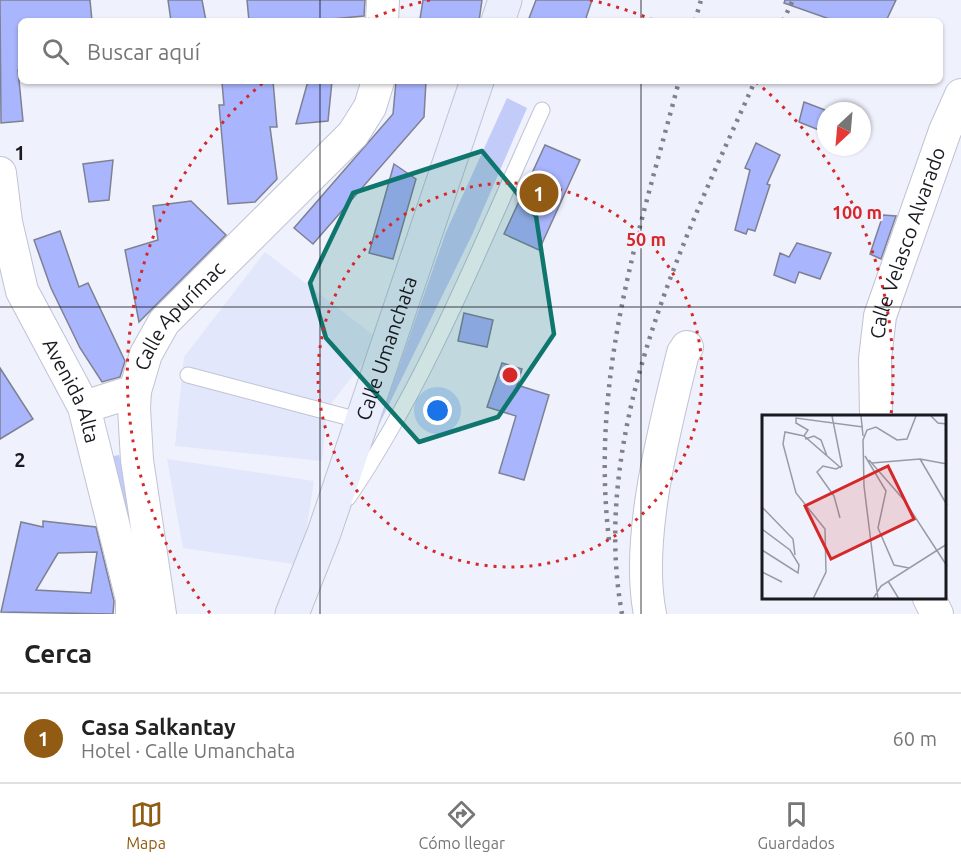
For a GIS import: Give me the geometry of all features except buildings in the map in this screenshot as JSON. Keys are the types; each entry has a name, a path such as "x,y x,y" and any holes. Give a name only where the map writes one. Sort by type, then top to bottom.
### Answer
{"main road":[{"path":"499,18 505,0"},
{"name":"Calle Umanchata","path":"292,614 324,533 476,84"}],"street":[{"path":"382,18 383,0"},
{"name":"Calle Apurímac","path":"160,614 137,460 134,408 135,391 146,354 164,322 353,134 370,107 377,84"},
{"name":"Calle Velasco Alvarado","path":"876,415 875,359 880,316 945,131 961,95"},
{"name":"Avenida Alta","path":"0,172 6,222 22,291 84,407 132,599 132,614"},
{"path":"650,614 647,542 663,436 683,353 687,347"},
{"path":"84,407 135,391"},
{"path":"930,599 937,614"}],"lane":[{"path":"324,533 375,458 443,327 542,110"},
{"path":"188,375 362,421"}],"highlighted area":[{"path":"482,151 536,216 554,334 498,417 419,442 326,338 310,283 353,193"}],"shaded area":[{"path":"507,98 527,108 472,235 377,429 446,232"},
{"path":"265,252 380,340 327,409 322,461 175,446 184,357"},
{"path":"119,455 149,576 137,579 108,457"},
{"path":"167,459 314,481 301,565 183,548"}],"railway":[{"path":"696,18 701,0"},
{"path":"784,18 793,0"},
{"path":"609,540 605,479 606,421 612,363 634,251 678,84"},
{"path":"622,614 615,546 619,477 631,408 649,340 673,272 699,206 754,84"}],"place":[{"name":"Casa Salkantay","path":"539,193"}]}
